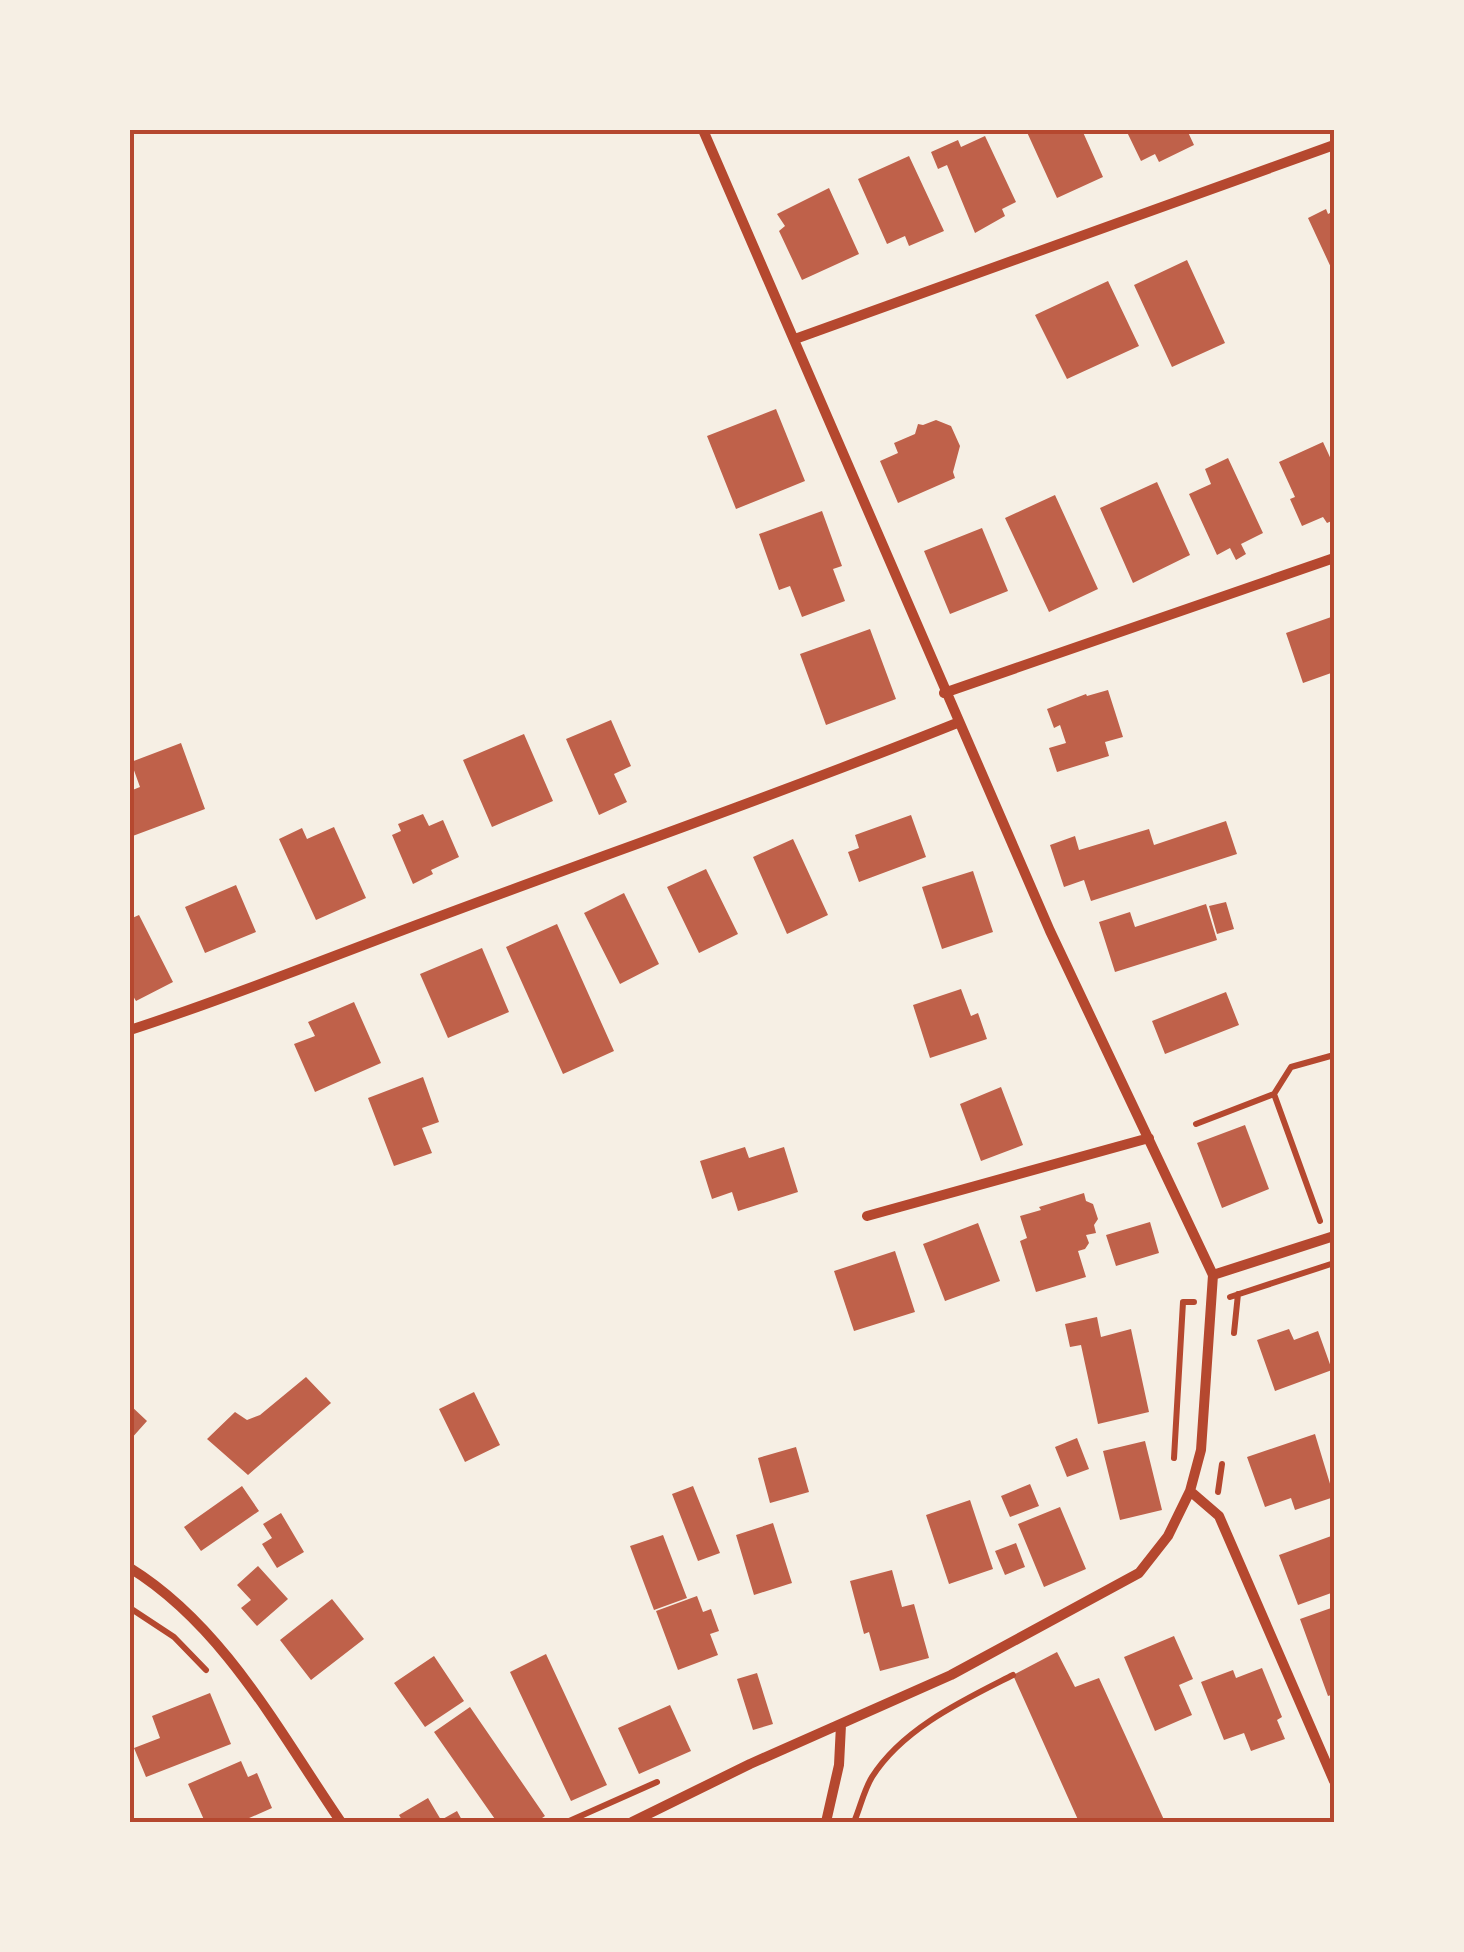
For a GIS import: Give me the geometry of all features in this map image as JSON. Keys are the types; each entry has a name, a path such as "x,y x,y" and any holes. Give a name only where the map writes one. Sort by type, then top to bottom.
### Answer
{"street":[{"path":"632,1822 750,1764 951,1675 1139,1573 1168,1536 1190,1490 1201,1450 1213,1275 957,724 703,130"},
{"path":"795,339 1334,145"},
{"path":"944,693 1334,558"},
{"path":"130,1030 205,1006 786,792 957,724"},
{"path":"867,1216 1149,1138"},
{"path":"1213,1275 1330,1237"},
{"path":"1190,1490 1219,1516 1334,1781"},
{"path":"130,1568 189,1611 240,1675 342,1822"},
{"path":"826,1822 839,1765 841,1724"}],"path":[{"path":"1196,1124 1274,1094 1292,1067 1334,1055"},
{"path":"1274,1094 1330,1237"},
{"path":"1174,1474 1182,1302 1211,1303 1334,1264"},
{"path":"130,1608 174,1637 212,1676"},
{"path":"854,1822 872,1778 899,1746 955,1705 1014,1675"},
{"path":"567,1822 659,1781"}],"building":[{"path":"1026,130 1082,130 1103,177 1057,198"},
{"path":"1126,130 1187,130 1194,145 1159,162 1155,154 1141,161"},
{"path":"985,136 1016,202 1002,209 1005,216 975,233 947,165 938,169 931,152 958,140 961,147"},
{"path":"909,156 944,231 909,246 905,236 887,244 858,179"},
{"path":"829,188 859,254 802,280 779,231 785,226 777,214"},
{"path":"1326,209 1328,214 1334,211 1334,274 1308,218"},
{"path":"1187,260 1225,343 1172,367 1134,285"},
{"path":"1108,281 1139,346 1067,379 1035,315"},
{"path":"776,409 805,481 736,509 707,436"},
{"path":"936,420 951,426 960,446 955,478 898,503 880,461 898,453 894,443 915,434 918,424"},
{"path":"1323,442 1334,466 1334,520 1327,523 1323,517 1302,526 1290,499 1295,497 1279,462"},
{"path":"1228,458 1263,533 1241,544 1246,554 1236,560 1230,548 1217,555 1189,494 1211,484 1205,469"},
{"path":"1157,482 1190,555 1133,583 1100,508"},
{"path":"1055,495 1098,589 1049,612 1005,518"},
{"path":"822,511 842,566 833,569 845,601 802,617 790,586 779,590 759,534"},
{"path":"982,528 1008,591 950,614 924,551"},
{"path":"1334,616 1334,672 1303,683 1286,633"},
{"path":"870,629 896,699 826,725 800,654"},
{"path":"1108,690 1123,737 1105,742 1109,756 1057,772 1049,748 1066,743 1060,725 1054,728 1047,709"},
{"path":"611,720 631,766 614,774 627,802 599,815 566,739"},
{"path":"524,734 553,801 492,827 463,760"},
{"path":"181,743 205,809 130,837 130,791 140,787 131,762"},
{"path":"423,814 429,826 443,820 459,857 413,884 392,835 401,831 398,824"},
{"path":"911,815 926,857 859,882 848,852 859,848 855,835"},
{"path":"1226,821 1237,854 1091,901 1084,880 1064,887 1050,845 1075,836 1079,850 1149,829 1154,845"},
{"path":"334,827 366,898 316,920 279,839 302,828 307,839"},
{"path":"793,839 828,915 787,934 753,857"},
{"path":"706,869 738,934 699,953 667,887"},
{"path":"973,871 993,932 942,949 922,887"},
{"path":"236,885 256,932 205,953 185,907"},
{"path":"624,893 659,964 620,984 584,913"},
{"path":"1226,902 1234,929 1217,934 1209,906"},
{"path":"1206,904 1217,940 1115,972 1099,922 1130,912 1135,927"},
{"path":"139,915 173,982 136,1001 130,991 130,919"},
{"path":"557,924 614,1051 563,1074 506,947"},
{"path":"482,948 509,1012 448,1038 420,974"},
{"path":"961,989 971,1016 978,1013 987,1039 930,1058 913,1005"},
{"path":"1226,992 1239,1025 1165,1054 1152,1021"},
{"path":"354,1002 381,1063 315,1092 294,1044 315,1036 308,1022"},
{"path":"423,1077 439,1122 422,1128 432,1153 394,1166 368,1098"},
{"path":"1001,1087 1023,1145 981,1161 960,1104"},
{"path":"1245,1125 1269,1189 1222,1208 1197,1143"},
{"path":"745,1147 749,1158 784,1147 798,1192 738,1211 732,1192 712,1199 700,1161"},
{"path":"1084,1193 1098,1219 1094,1225 1096,1233 1086,1235 1089,1243 1078,1251 1086,1277 1036,1292 1020,1241 1027,1238 1020,1216"},
{"path":"1150,1222 1159,1253 1116,1266 1106,1235"},
{"path":"978,1223 1000,1281 945,1301 923,1244"},
{"path":"895,1251 915,1312 854,1331 834,1271"},
{"path":"1097,1317 1101,1337 1131,1329 1149,1412 1098,1424 1081,1345 1070,1347 1065,1324"},
{"path":"1289,1329 1294,1340 1318,1331 1332,1370 1275,1391 1257,1340"},
{"path":"306,1377 331,1403 248,1475 207,1439 235,1412 247,1420 260,1415"},
{"path":"474,1392 500,1445 465,1462 439,1409"},
{"path":"130,1405 147,1421 130,1440"},
{"path":"1315,1434 1334,1497 1295,1510 1291,1498 1265,1507 1247,1457"},
{"path":"1077,1438 1089,1469 1067,1477 1055,1447"},
{"path":"1145,1441 1162,1510 1120,1520 1103,1451"},
{"path":"796,1447 809,1492 770,1503 758,1458"},
{"path":"1030,1484 1039,1506 1010,1517 1001,1496"},
{"path":"242,1486 259,1511 201,1551 184,1527"},
{"path":"693,1486 720,1553 698,1561 672,1494"},
{"path":"970,1500 993,1569 949,1584 926,1515"},
{"path":"1060,1507 1086,1569 1044,1587 1018,1524"},
{"path":"281,1513 304,1552 277,1568 262,1544 272,1538 263,1524"},
{"path":"773,1523 792,1583 754,1595 736,1535"},
{"path":"663,1535 687,1598 654,1610 630,1546"},
{"path":"1334,1535 1334,1592 1298,1605 1279,1555"},
{"path":"1016,1543 1025,1567 1005,1575 995,1551"},
{"path":"258,1566 288,1599 257,1626 241,1608 251,1600 237,1585"},
{"path":"892,1570 902,1607 914,1604 929,1658 880,1671 869,1632 864,1634 850,1581"},
{"path":"697,1596 703,1612 711,1609 719,1631 710,1634 718,1655 678,1670 656,1611"},
{"path":"332,1599 364,1639 311,1680 280,1640"},
{"path":"1334,1607 1334,1694 1328,1696 1300,1619"},
{"path":"1174,1636 1193,1679 1179,1685 1192,1715 1155,1731 1124,1657"},
{"path":"1057,1652 1075,1687 1099,1678 1165,1822 1079,1822 1013,1675"},
{"path":"546,1654 607,1785 571,1801 510,1672"},
{"path":"434,1656 464,1701 425,1727 394,1683"},
{"path":"1262,1668 1282,1717 1277,1720 1285,1739 1251,1751 1244,1733 1224,1740 1201,1682 1233,1670 1236,1678"},
{"path":"757,1673 773,1724 753,1730 737,1679"},
{"path":"210,1693 231,1744 146,1777 134,1748 160,1738 152,1716"},
{"path":"670,1705 691,1751 639,1774 618,1728"},
{"path":"470,1707 545,1816 536,1822 497,1822 434,1732"},
{"path":"241,1761 248,1777 257,1773 272,1808 240,1822 205,1822 188,1784"},
{"path":"428,1798 441,1820 457,1811 463,1822 403,1822 399,1815"}]}
